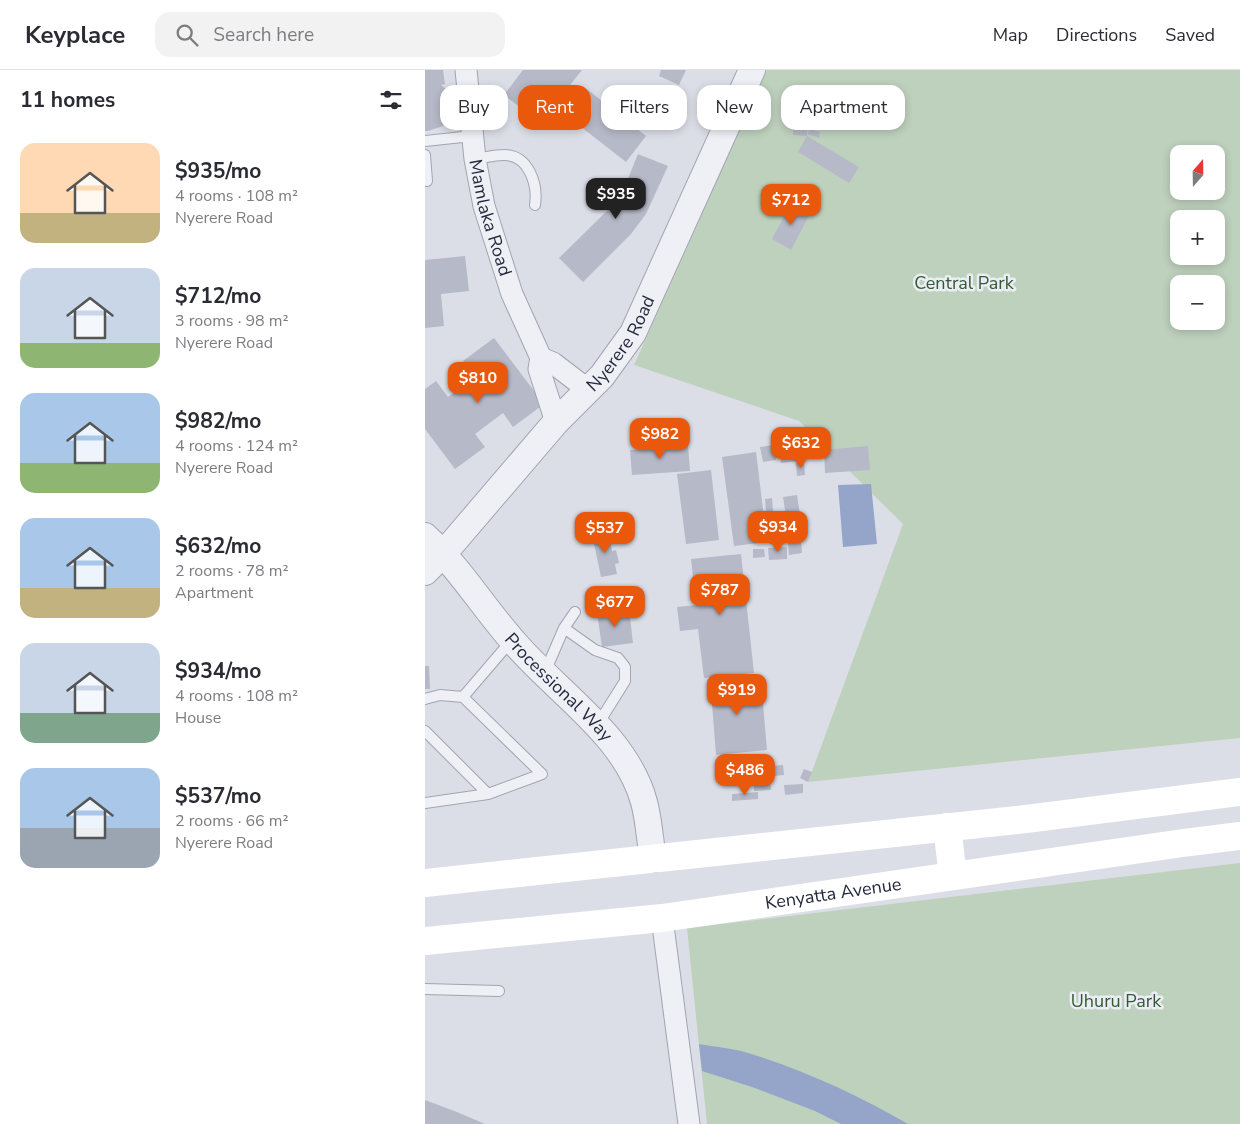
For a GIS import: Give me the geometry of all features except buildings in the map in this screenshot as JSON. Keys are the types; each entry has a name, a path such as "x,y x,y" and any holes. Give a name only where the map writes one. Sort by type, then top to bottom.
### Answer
{"main road":[{"path":"425,883 947,827 1240,792"},
{"path":"947,827 953,876"},
{"name":"Kenyatta Avenue","path":"427,945 662,918 1240,836"}],"street":[{"name":"Mamlaka Road","path":"466,70 475,159 484,206 512,294 541,358 539,369 555,422"},
{"name":"Nyerere Road","path":"425,572 444,553 555,422 587,389 603,376 633,333 753,70"},
{"path":"541,358 553,363 587,389"},
{"name":"Processional Way","path":"425,536 444,553 512,640 544,676 598,724 621,756 641,794 653,859"},
{"path":"662,918 689,1124"}],"lane":[{"path":"425,141 472,136"},
{"path":"475,159 505,154 525,164 535,184 535,205"},
{"path":"425,155 427,181"},
{"path":"544,676 564,628 575,612"},
{"path":"564,628 595,650 618,658 625,667 625,681 598,724"},
{"path":"463,697 512,640"},
{"path":"425,699 440,695 463,697 542,774 488,794 427,799"},
{"path":"425,731 488,794"},
{"path":"425,989 499,991"}],"green space":[{"name":"Central Park","path":"767,70 1240,70 1240,738 808,782 903,524 799,421 634,365 740,130 771,130 771,85 760,85"},
{"name":"Uhuru Park","path":"1240,863 1240,1124 707,1124 687,928"}],"water":[{"path":"871,484 877,544 843,547 838,485"},
{"path":"699,1044 742,1051 790,1067 850,1093 908,1124 841,1124 815,1111 752,1087 702,1071"}]}
